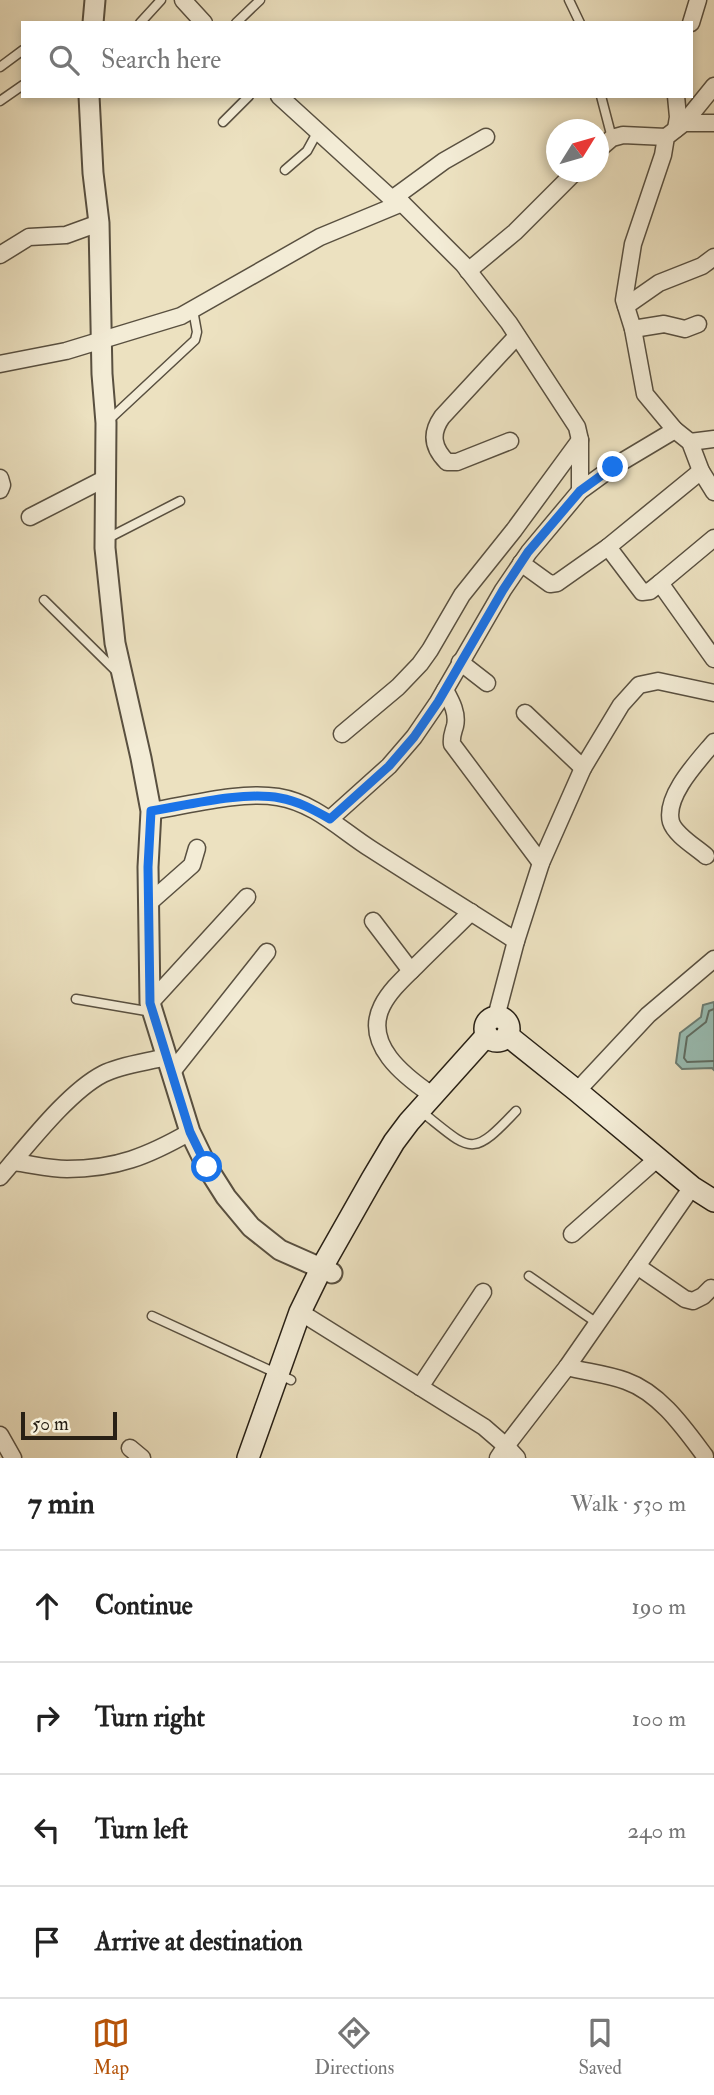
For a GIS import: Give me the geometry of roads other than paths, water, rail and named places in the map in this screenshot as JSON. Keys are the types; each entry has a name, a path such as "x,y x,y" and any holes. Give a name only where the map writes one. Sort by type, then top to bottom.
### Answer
{"main road":[{"path":"264,1458 285,1377 305,1316 394,1142 497,1029 577,1091 692,1187 714,1201"},
{"path":"248,1458 285,1377"}],"street":[{"path":"93,21 95,0"},
{"path":"183,0 202,21"},
{"path":"692,21 698,0"},
{"path":"675,130 714,86"},
{"path":"89,98 99,222 101,340 106,423 105,540 115,643 149,801 152,1008 190,1132 226,1197 251,1227 280,1250 327,1271"},
{"path":"281,98 463,264 491,300 577,427 580,439 580,491"},
{"path":"676,98 678,117 675,130 663,155 633,244 624,300 633,329 645,394 675,430 690,442 714,492"},
{"path":"609,142 618,136 641,136 714,123"},
{"path":"0,365 66,351 181,316 320,237 397,201 444,161 486,137"},
{"path":"468,271 516,232 565,182"},
{"path":"0,256 29,237 66,235 99,222"},
{"path":"626,306 659,283 702,266 714,257"},
{"path":"633,329 664,324 685,329 698,324"},
{"path":"510,441 457,462 447,462 437,453 435,437 436,426 442,417 513,330"},
{"path":"330,819 389,766 414,737 521,563 580,491 613,467 675,430"},
{"path":"342,734 398,687 420,664 462,595 514,530 580,439"},
{"path":"690,442 714,439"},
{"path":"521,563 550,584 557,583 608,547 702,471"},
{"path":"0,478 0,490"},
{"path":"30,517 104,479"},
{"path":"608,547 642,592 649,591 660,583 714,538"},
{"path":"660,583 714,659"},
{"path":"460,662 487,683"},
{"path":"497,1029 516,941 541,863 583,768 621,705 639,685 658,681 714,693"},
{"path":"444,690 456,715 450,740 452,744 541,863"},
{"path":"525,713 583,768"},
{"path":"706,856 671,823 671,814 678,787 714,742"},
{"path":"149,801 209,802 259,795 306,806 516,941"},
{"path":"149,904 192,865 197,848"},
{"path":"152,1008 247,897"},
{"path":"427,1103 381,1044 377,1025 382,1007 395,987 471,912"},
{"path":"373,920 411,971"},
{"path":"0,1177 74,1095 91,1081 106,1072 169,1065 267,952"},
{"path":"577,1091 648,1015 714,959"},
{"path":"13,1162 65,1169 102,1167 139,1158 190,1132"},
{"path":"572,1234 657,1158"},
{"path":"305,1316 484,1427 507,1454 692,1187"},
{"path":"637,1266 685,1299 693,1301 711,1288"},
{"path":"420,1387 483,1292"},
{"path":"567,1367 627,1381 649,1392 707,1454"},
{"path":"0,1435 13,1458"}],"lane":[{"path":"141,21 161,0"},
{"path":"238,21 260,0"},
{"path":"569,0 579,21"},
{"path":"0,66 21,51"},
{"path":"0,101 21,87"},
{"path":"223,121 247,98"},
{"path":"602,98 618,136"},
{"path":"285,170 307,150 318,131"},
{"path":"106,423 195,340 197,332 193,310"},
{"path":"105,540 180,501"},
{"path":"44,600 121,677"},
{"path":"76,999 152,1008"},
{"path":"427,1103 448,1133 468,1145 486,1141 516,1111"},
{"path":"529,1276 597,1323"},
{"path":"152,1316 285,1377"}],"water":[{"path":"714,1002 714,1070 682,1069 676,1063 680,1033 701,1017 703,1005"}]}
